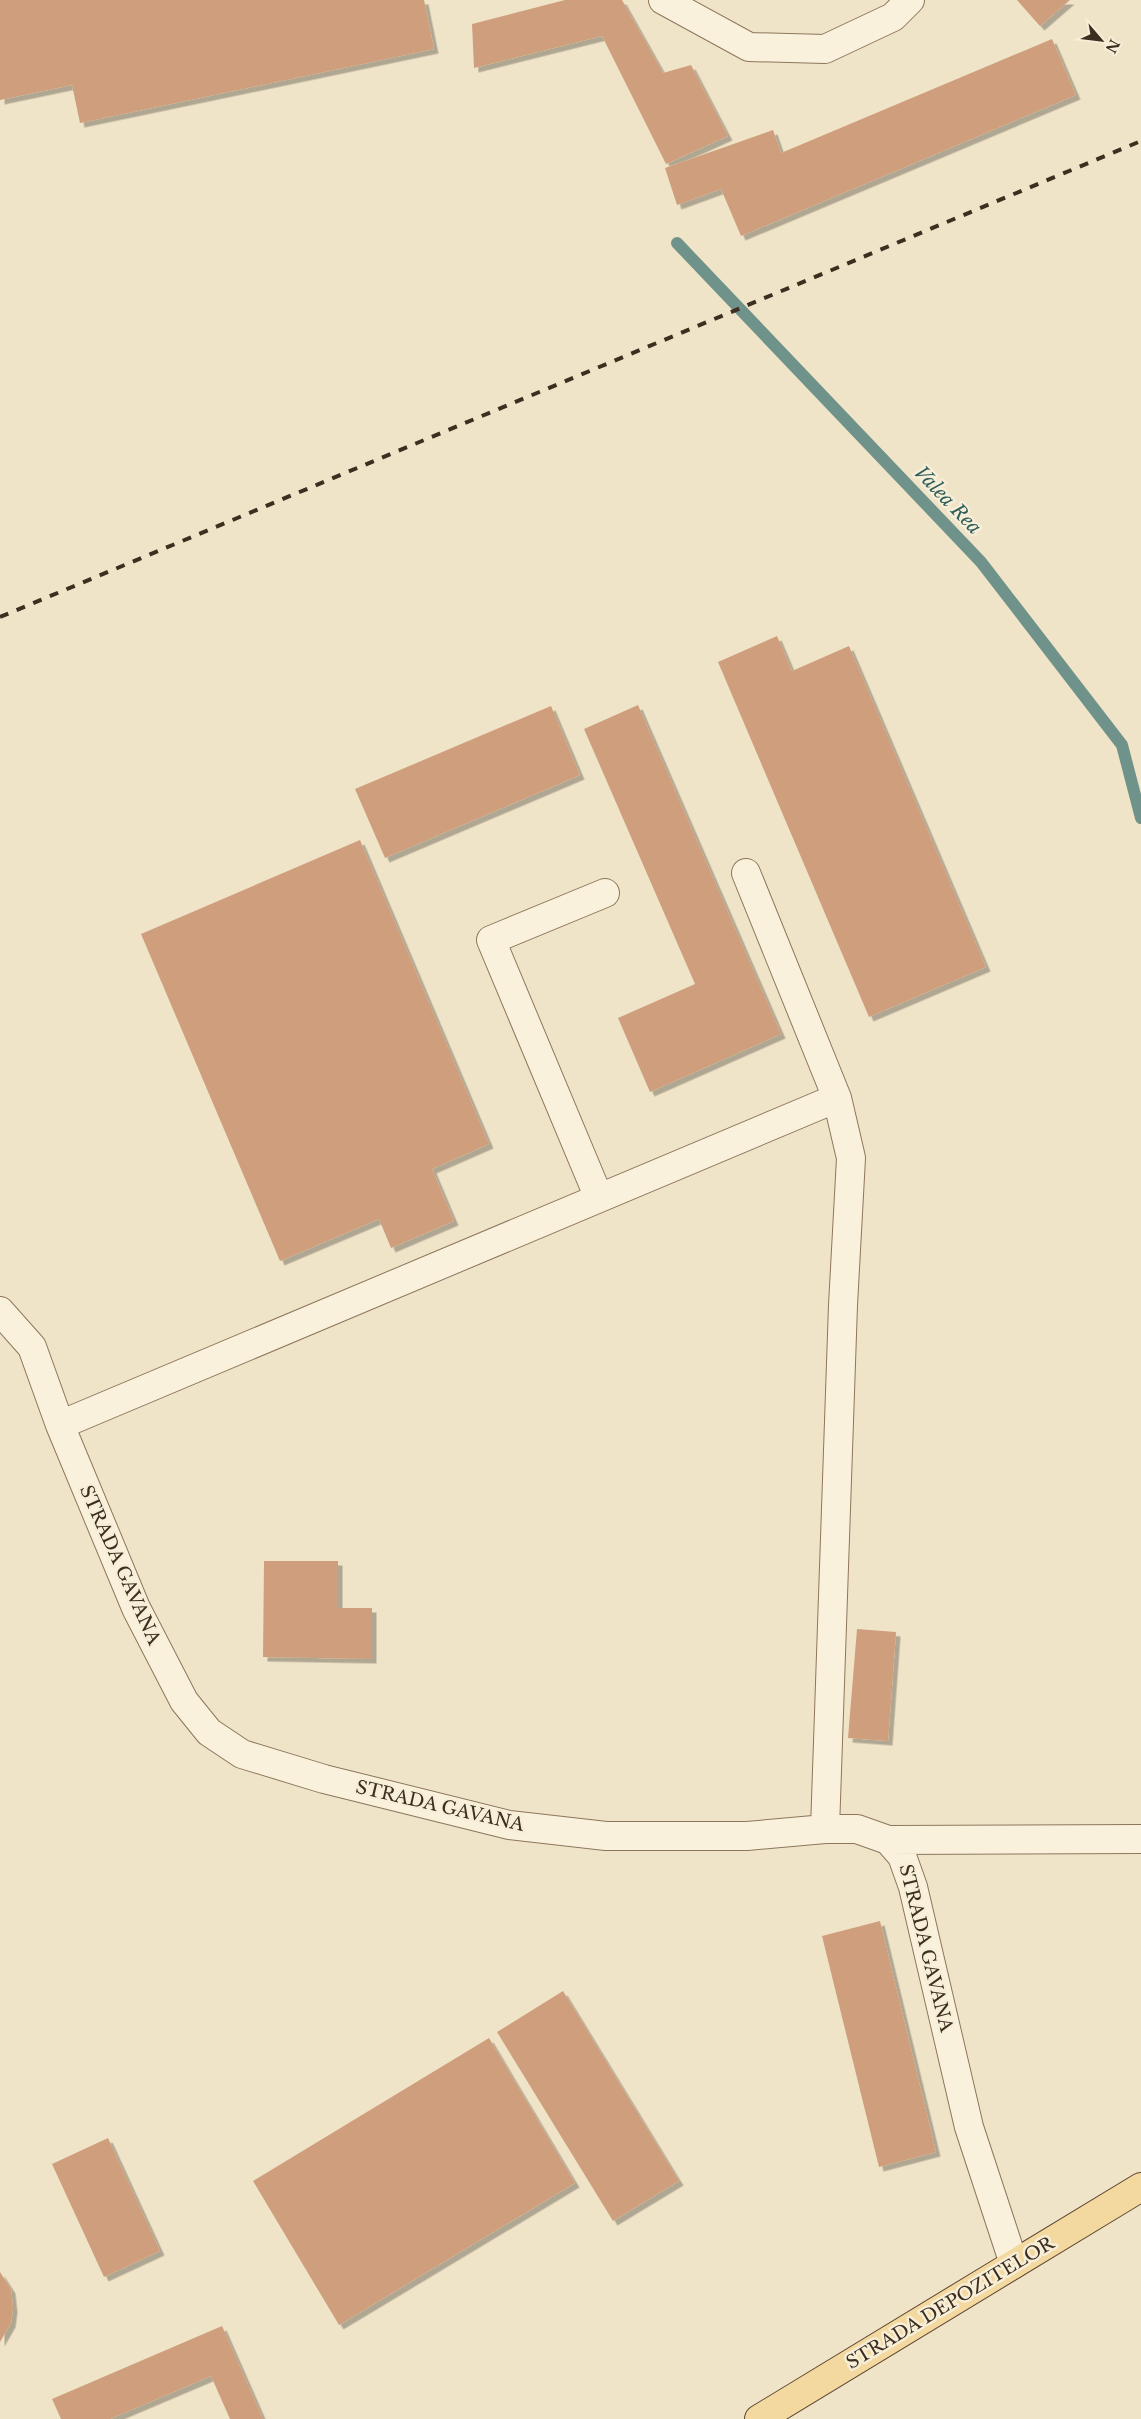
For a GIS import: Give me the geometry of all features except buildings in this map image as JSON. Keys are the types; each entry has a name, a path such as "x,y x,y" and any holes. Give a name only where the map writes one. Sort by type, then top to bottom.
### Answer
{"main road":[{"name":"STRADA DEPOZITELOR","path":"759,2419 1141,2187"}],"street":[{"path":"663,0 749,47 825,49 893,17 910,0"},
{"path":"746,873 837,1098 851,1158 842,1305 825,1829"},
{"path":"599,1198 491,940 605,894"},
{"path":"60,1426 837,1098"},
{"name":"STRADA GAVANA","path":"0,1311 32,1347 60,1426 136,1608 184,1701 209,1732 242,1754 324,1779 508,1825 606,1836 747,1836 825,1829 857,1829 888,1840 902,1856 913,1887 969,2127 1014,2264"},
{"path":"888,1840 1141,1839"}],"waterway":[{"name":"Valea Rea","path":"677,243 981,562 1122,745 1141,818"}],"railway":[{"path":"0,617 1141,141"}]}
